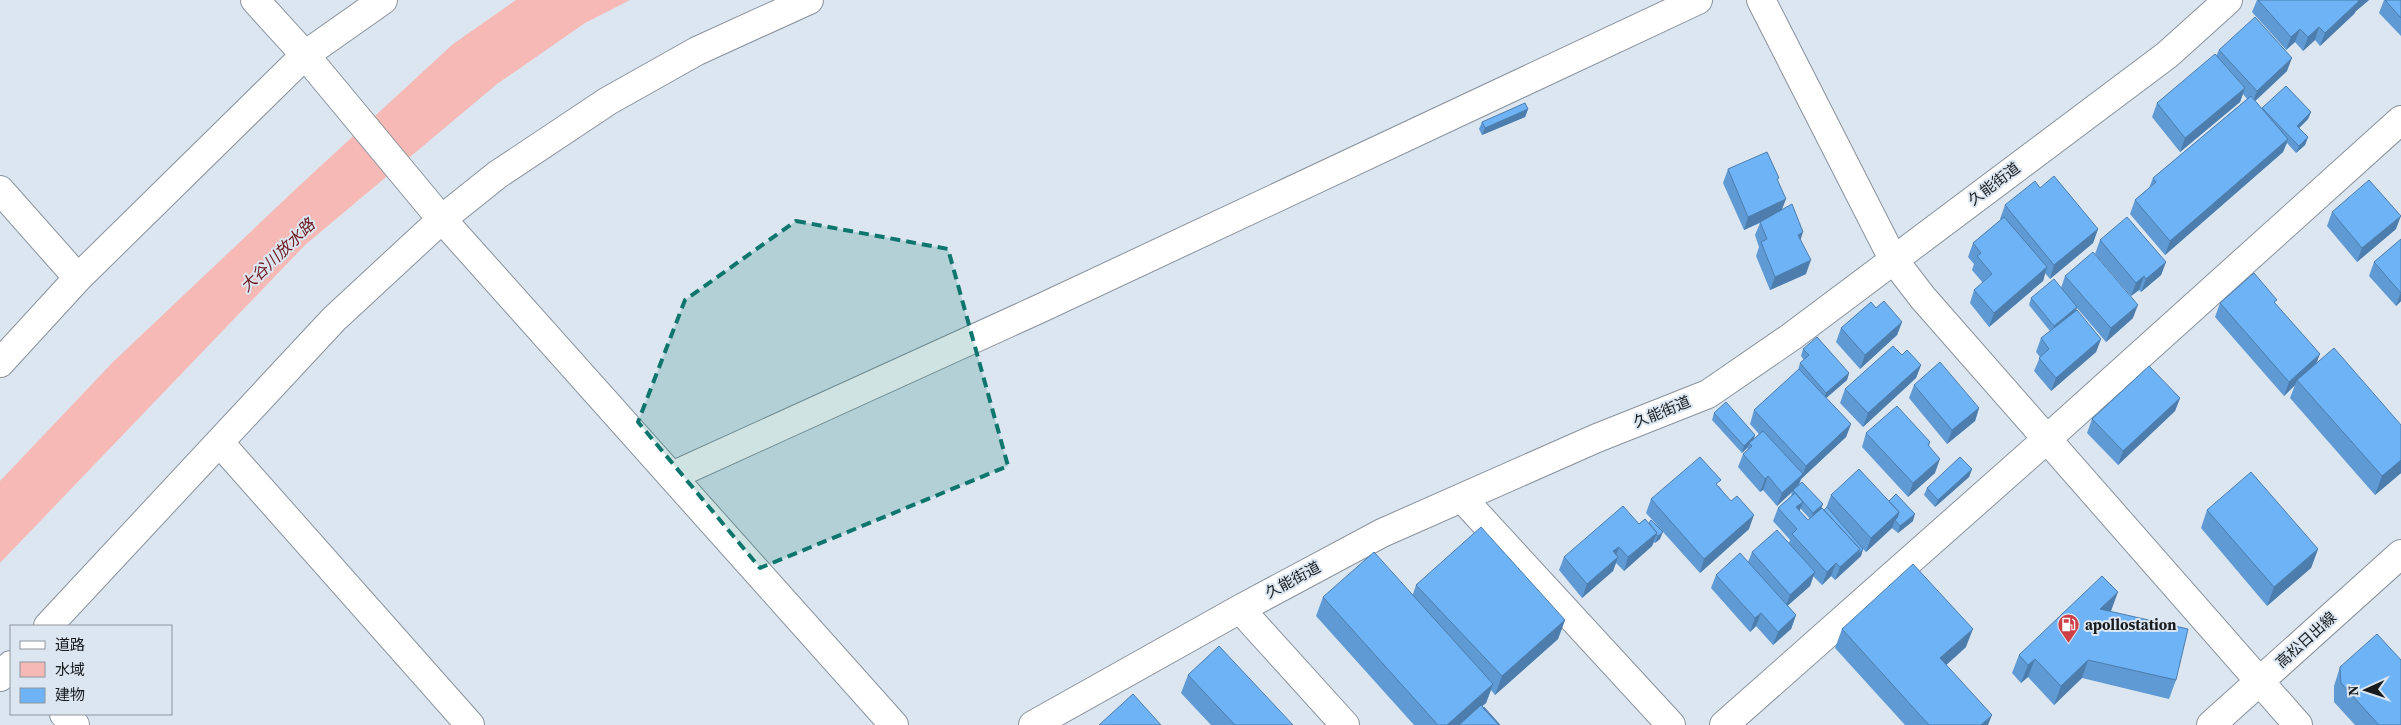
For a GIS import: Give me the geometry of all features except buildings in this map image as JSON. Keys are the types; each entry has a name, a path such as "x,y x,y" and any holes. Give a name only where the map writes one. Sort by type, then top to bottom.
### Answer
{"street":[{"path":"255,0 305,55 437,214 894,725"},
{"path":"0,363 78,278 305,55 383,0"},
{"path":"49,625 334,319 437,214 608,101 697,51 809,0"},
{"path":"672,476 1030,314 1698,0"},
{"path":"1761,0 1893,259 1923,298 2298,725"},
{"name":"久能街道","path":"1033,725 1240,609 1382,533 1597,438 1708,394 1791,337 2168,55 2228,0"},
{"path":"1724,725 2047,440 2401,120"},
{"path":"0,190 78,278"},
{"path":"220,443 470,725"},
{"path":"1462,498 1671,725"},
{"name":"高松日出線","path":"2211,725 2401,554"},
{"path":"1240,609 1345,725"},
{"path":"0,678 10,667"},
{"path":"65,715 74,725"}],"highlighted area":[{"path":"796,221 948,249 1008,466 760,568 638,422 685,300"}],"water":[{"name":"大谷川放水路","path":"516,0 630,0 585,23 497,84 305,245 0,563 0,481 113,362 299,186 453,44"}],"place":[{"name":"apollostation","path":"2069,644"}]}
